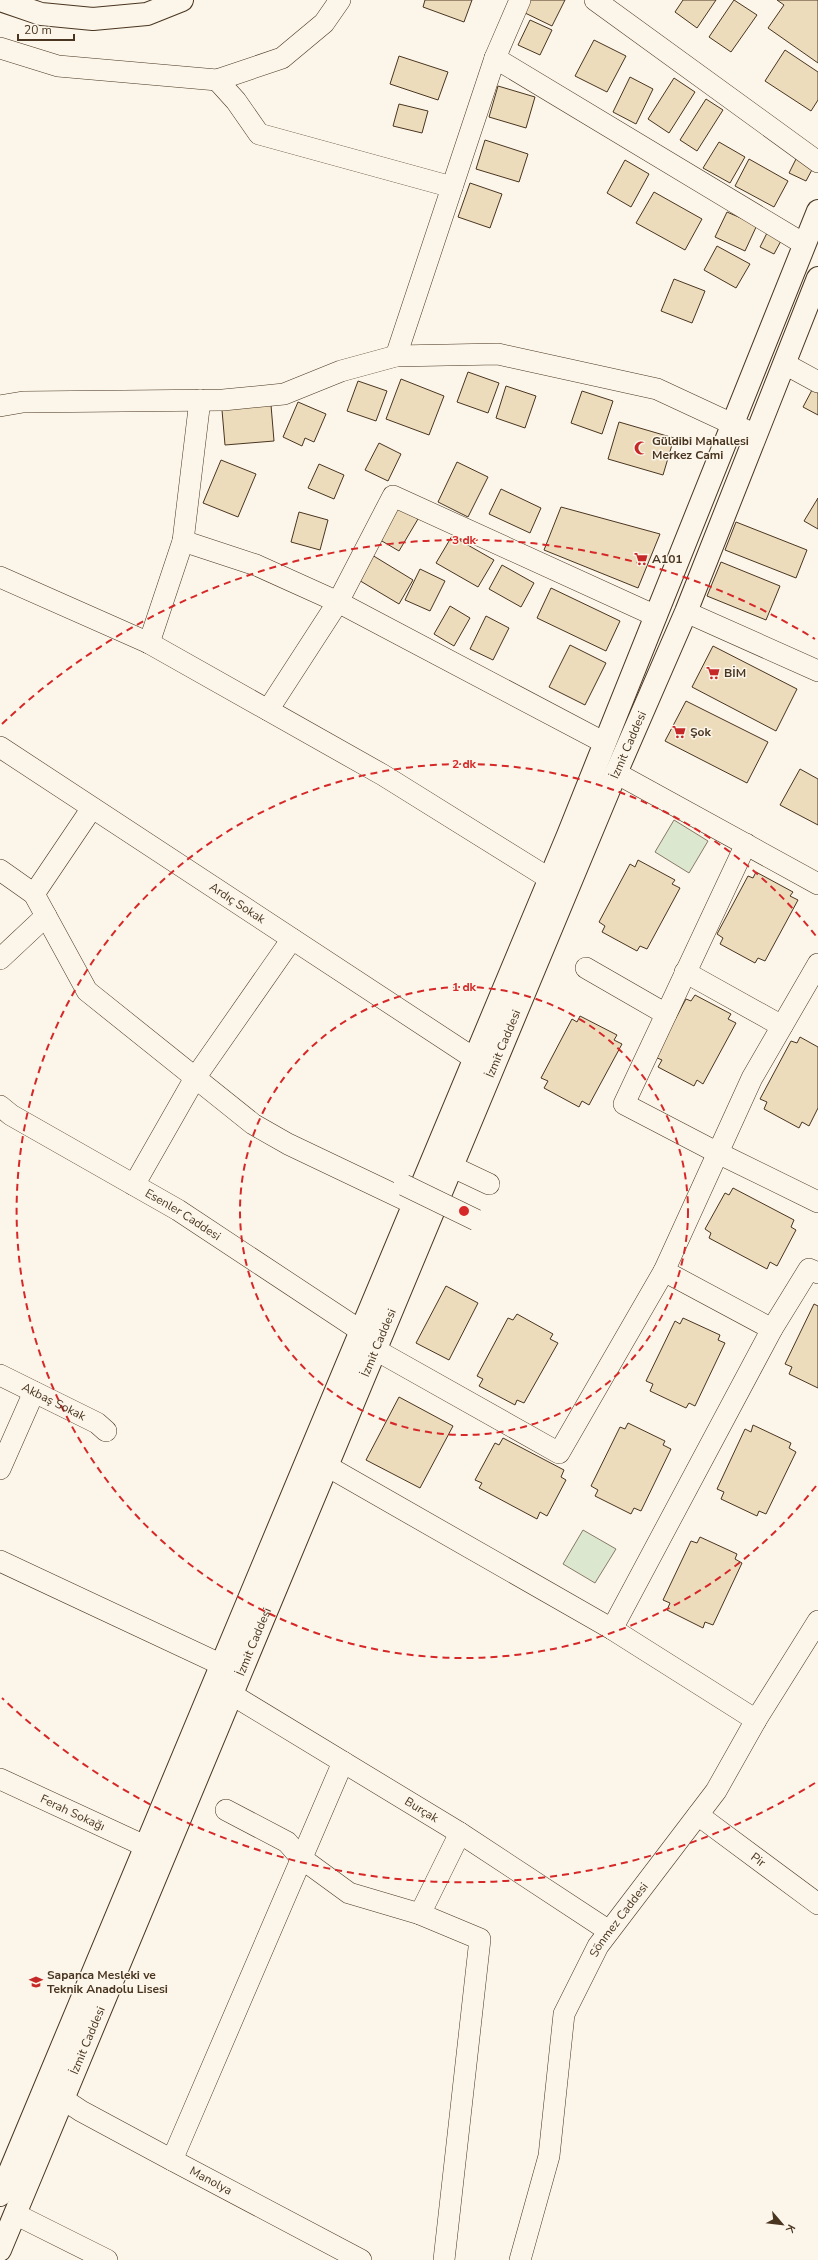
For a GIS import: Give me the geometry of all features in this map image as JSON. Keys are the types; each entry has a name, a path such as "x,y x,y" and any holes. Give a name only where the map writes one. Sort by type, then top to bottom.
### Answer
{"main road":[{"path":"0,0 42,14 93,19 147,14 182,0"},
{"name":"İzmit Caddesi","path":"0,2195 220,1664 362,1331 550,879 818,211"},
{"name":"İzmit Caddesi","path":"0,2250 616,772 686,612 818,278"}],"street":[{"path":"0,48 58,66 217,80 282,58 324,23 340,0"},
{"path":"396,356 495,58 520,0"},
{"path":"595,0 818,162"},
{"path":"495,58 804,244"},
{"path":"217,80 236,101 259,134 452,187"},
{"path":"0,406 23,402 200,400 284,394 341,370 396,356 498,354 657,389 756,435"},
{"path":"785,364 818,382"},
{"path":"149,643 184,541 200,400"},
{"path":"268,710 338,602 393,496 656,616"},
{"path":"184,541 256,565 338,602 605,743"},
{"path":"0,577 149,643 383,775 550,879"},
{"path":"686,612 818,671"},
{"name":"Ardıç Sokak","path":"0,747 475,1059"},
{"path":"616,772 818,884"},
{"path":"34,894 92,808"},
{"path":"746,844 624,1104 718,1153 818,1202"},
{"path":"0,870 34,894 87,991 253,1124 349,1163 414,1204"},
{"path":"0,959 46,916"},
{"path":"134,1186 195,1078 292,939"},
{"path":"376,1350 559,1453 664,1271 752,1078 818,964"},
{"path":"586,968 666,1014"},
{"path":"685,972 782,1026"},
{"name":"Esenler Caddesi","path":"0,1106 11,1115 178,1210 362,1331"},
{"path":"452,1167 489,1184"},
{"path":"404,1185 476,1220"},
{"path":"612,1629 772,1329 809,1269 818,1273"},
{"path":"664,1271 772,1329"},
{"name":"Akbaş Sokak","path":"0,1375 97,1423 106,1431"},
{"path":"0,1469 34,1392"},
{"path":"327,1466 612,1629 756,1720"},
{"path":"0,1561 220,1664"},
{"name":"Sönmez Caddesi","path":"520,2260 549,2156 564,2014 598,1946 716,1791 756,1720 818,1621"},
{"name":"Burçak","path":"231,1694 460,1833 609,1931"},
{"path":"172,2160 343,1762"},
{"name":"Ferah Sokağı","path":"0,1779 145,1846"},
{"path":"226,1810 287,1842 302,1858 349,1893 420,1914 480,1939 444,2260"},
{"name":"Pir","path":"698,1815 818,1904"},
{"path":"420,1914 460,1833"},
{"name":"Manolya","path":"63,2099 81,2111 361,2260"},
{"path":"15,2214 107,2260"}],"green space":[{"path":"674,820 708,841 689,873 655,852"},
{"path":"583,1530 616,1549 595,1583 563,1564"}],"building":[{"path":"425,0 472,0 464,22 423,7"},
{"path":"529,0 565,0 552,26 523,12"},
{"path":"683,0 716,0 697,28 675,12"},
{"path":"734,0 757,15 731,52 709,37"},
{"path":"777,0 818,0 818,63 768,28 784,5"},
{"path":"530,20 552,30 540,55 518,45"},
{"path":"594,40 626,56 607,92 575,76"},
{"path":"785,50 818,72 818,100 811,111 765,81"},
{"path":"399,56 448,72 438,100 390,84"},
{"path":"630,77 653,89 636,124 613,112"},
{"path":"674,78 695,92 669,133 648,119"},
{"path":"498,86 535,97 526,128 489,117"},
{"path":"706,99 723,110 697,151 680,140"},
{"path":"399,104 428,111 422,133 393,126"},
{"path":"485,140 528,154 519,182 476,169"},
{"path":"719,142 745,157 730,183 703,168"},
{"path":"797,157 814,166 806,181 789,173"},
{"path":"749,159 788,181 774,207 735,186"},
{"path":"625,160 649,174 631,207 607,193"},
{"path":"470,183 502,194 490,228 458,217"},
{"path":"654,192 702,219 685,250 636,223"},
{"path":"727,212 757,225 745,251 715,237"},
{"path":"768,231 782,239 774,254 760,247"},
{"path":"717,246 750,264 736,288 704,270"},
{"path":"674,279 705,291 692,323 661,311"},
{"path":"468,372 499,383 488,413 457,402"},
{"path":"401,379 444,396 429,435 386,419"},
{"path":"358,381 387,391 376,421 347,411"},
{"path":"506,386 536,396 525,428 496,418"},
{"path":"812,390 818,393 818,415 803,407"},
{"path":"582,391 613,401 602,434 571,423"},
{"path":"298,402 326,414 314,442 305,438 302,446 283,437"},
{"path":"271,405 274,441 225,445 222,410"},
{"name":"Güldibi Mahallesi Merkez Cami","path":"619,422 674,438 663,475 608,459"},
{"path":"379,443 401,454 388,481 365,470"},
{"path":"221,460 256,474 238,517 203,503"},
{"path":"457,462 488,477 468,517 438,502"},
{"path":"319,464 344,475 334,499 308,488"},
{"path":"501,489 541,508 530,533 489,514"},
{"path":"818,498 818,529 804,521"},
{"path":"394,504 418,519 399,551 375,537"},
{"path":"561,507 660,534 638,588 544,550"},
{"path":"299,512 328,520 320,550 291,542"},
{"path":"736,522 807,550 796,578 725,550"},
{"path":"452,536 494,560 478,587 436,563"},
{"path":"372,555 413,580 399,604 357,579"},
{"path":"721,562 780,586 766,620 707,596"},
{"path":"502,565 534,583 521,607 489,589"},
{"path":"420,569 445,581 430,611 405,600"},
{"path":"551,588 620,621 606,651 537,618"},
{"path":"450,606 470,618 454,646 434,634"},
{"path":"486,616 509,628 493,660 470,649"},
{"path":"570,645 606,663 585,705 549,687"},
{"path":"713,646 797,689 776,731 692,687"},
{"path":"686,701 768,742 747,783 665,741"},
{"path":"800,769 818,779 818,825 780,805"},
{"path":"638,860 675,880 672,884 680,888 647,949 640,946 637,951 602,932 605,926 599,922 630,864 635,867"},
{"path":"756,872 793,892 790,896 798,900 765,961 758,958 755,963 720,944 723,938 717,934 748,876 753,878"},
{"path":"695,995 731,1014 728,1019 736,1023 703,1084 697,1080 694,1086 658,1067 662,1060 655,1057 686,999 691,1001"},
{"path":"580,1016 617,1035 614,1040 622,1044 589,1105 582,1101 579,1107 544,1088 548,1081 541,1078 572,1019 577,1022"},
{"path":"800,1037 818,1047 818,1108 809,1126 802,1122 799,1128 764,1109 767,1102 760,1099 791,1041 797,1043"},
{"path":"733,1188 794,1220 791,1227 796,1230 777,1266 770,1262 767,1269 709,1238 711,1233 705,1229 725,1193 729,1195"},
{"path":"446,1286 478,1303 449,1360 416,1343"},
{"path":"814,1304 818,1306 818,1388 789,1374 792,1367 785,1364"},
{"path":"517,1314 553,1334 550,1339 558,1343 524,1403 517,1400 515,1405 479,1386 483,1379 477,1376 508,1318 513,1320"},
{"path":"683,1318 720,1335 718,1340 725,1343 695,1406 689,1403 686,1408 650,1391 653,1384 646,1381 675,1321 680,1324"},
{"path":"399,1397 453,1426 420,1488 366,1460"},
{"path":"628,1423 665,1441 663,1445 671,1449 641,1511 634,1508 631,1514 595,1496 598,1490 591,1486 620,1427 625,1429"},
{"path":"753,1425 791,1443 789,1448 796,1452 766,1514 759,1511 757,1516 721,1499 724,1492 717,1489 745,1429 751,1432"},
{"path":"503,1438 564,1470 561,1477 566,1480 547,1516 540,1512 537,1519 479,1488 482,1483 475,1480 495,1443 499,1445"},
{"path":"700,1537 737,1554 735,1559 742,1563 713,1625 705,1622 703,1628 667,1610 670,1603 663,1600 691,1541 697,1543"}],"place":[{"name":"Güldibi Mahallesi Merkez Cami","path":"641,448"},
{"name":"A101","path":"641,559"},
{"name":"BİM","path":"713,673"},
{"name":"Şok","path":"679,732"},
{"name":"Sapanca Mesleki ve Teknik Anadolu Lisesi","path":"36,1982"}]}
